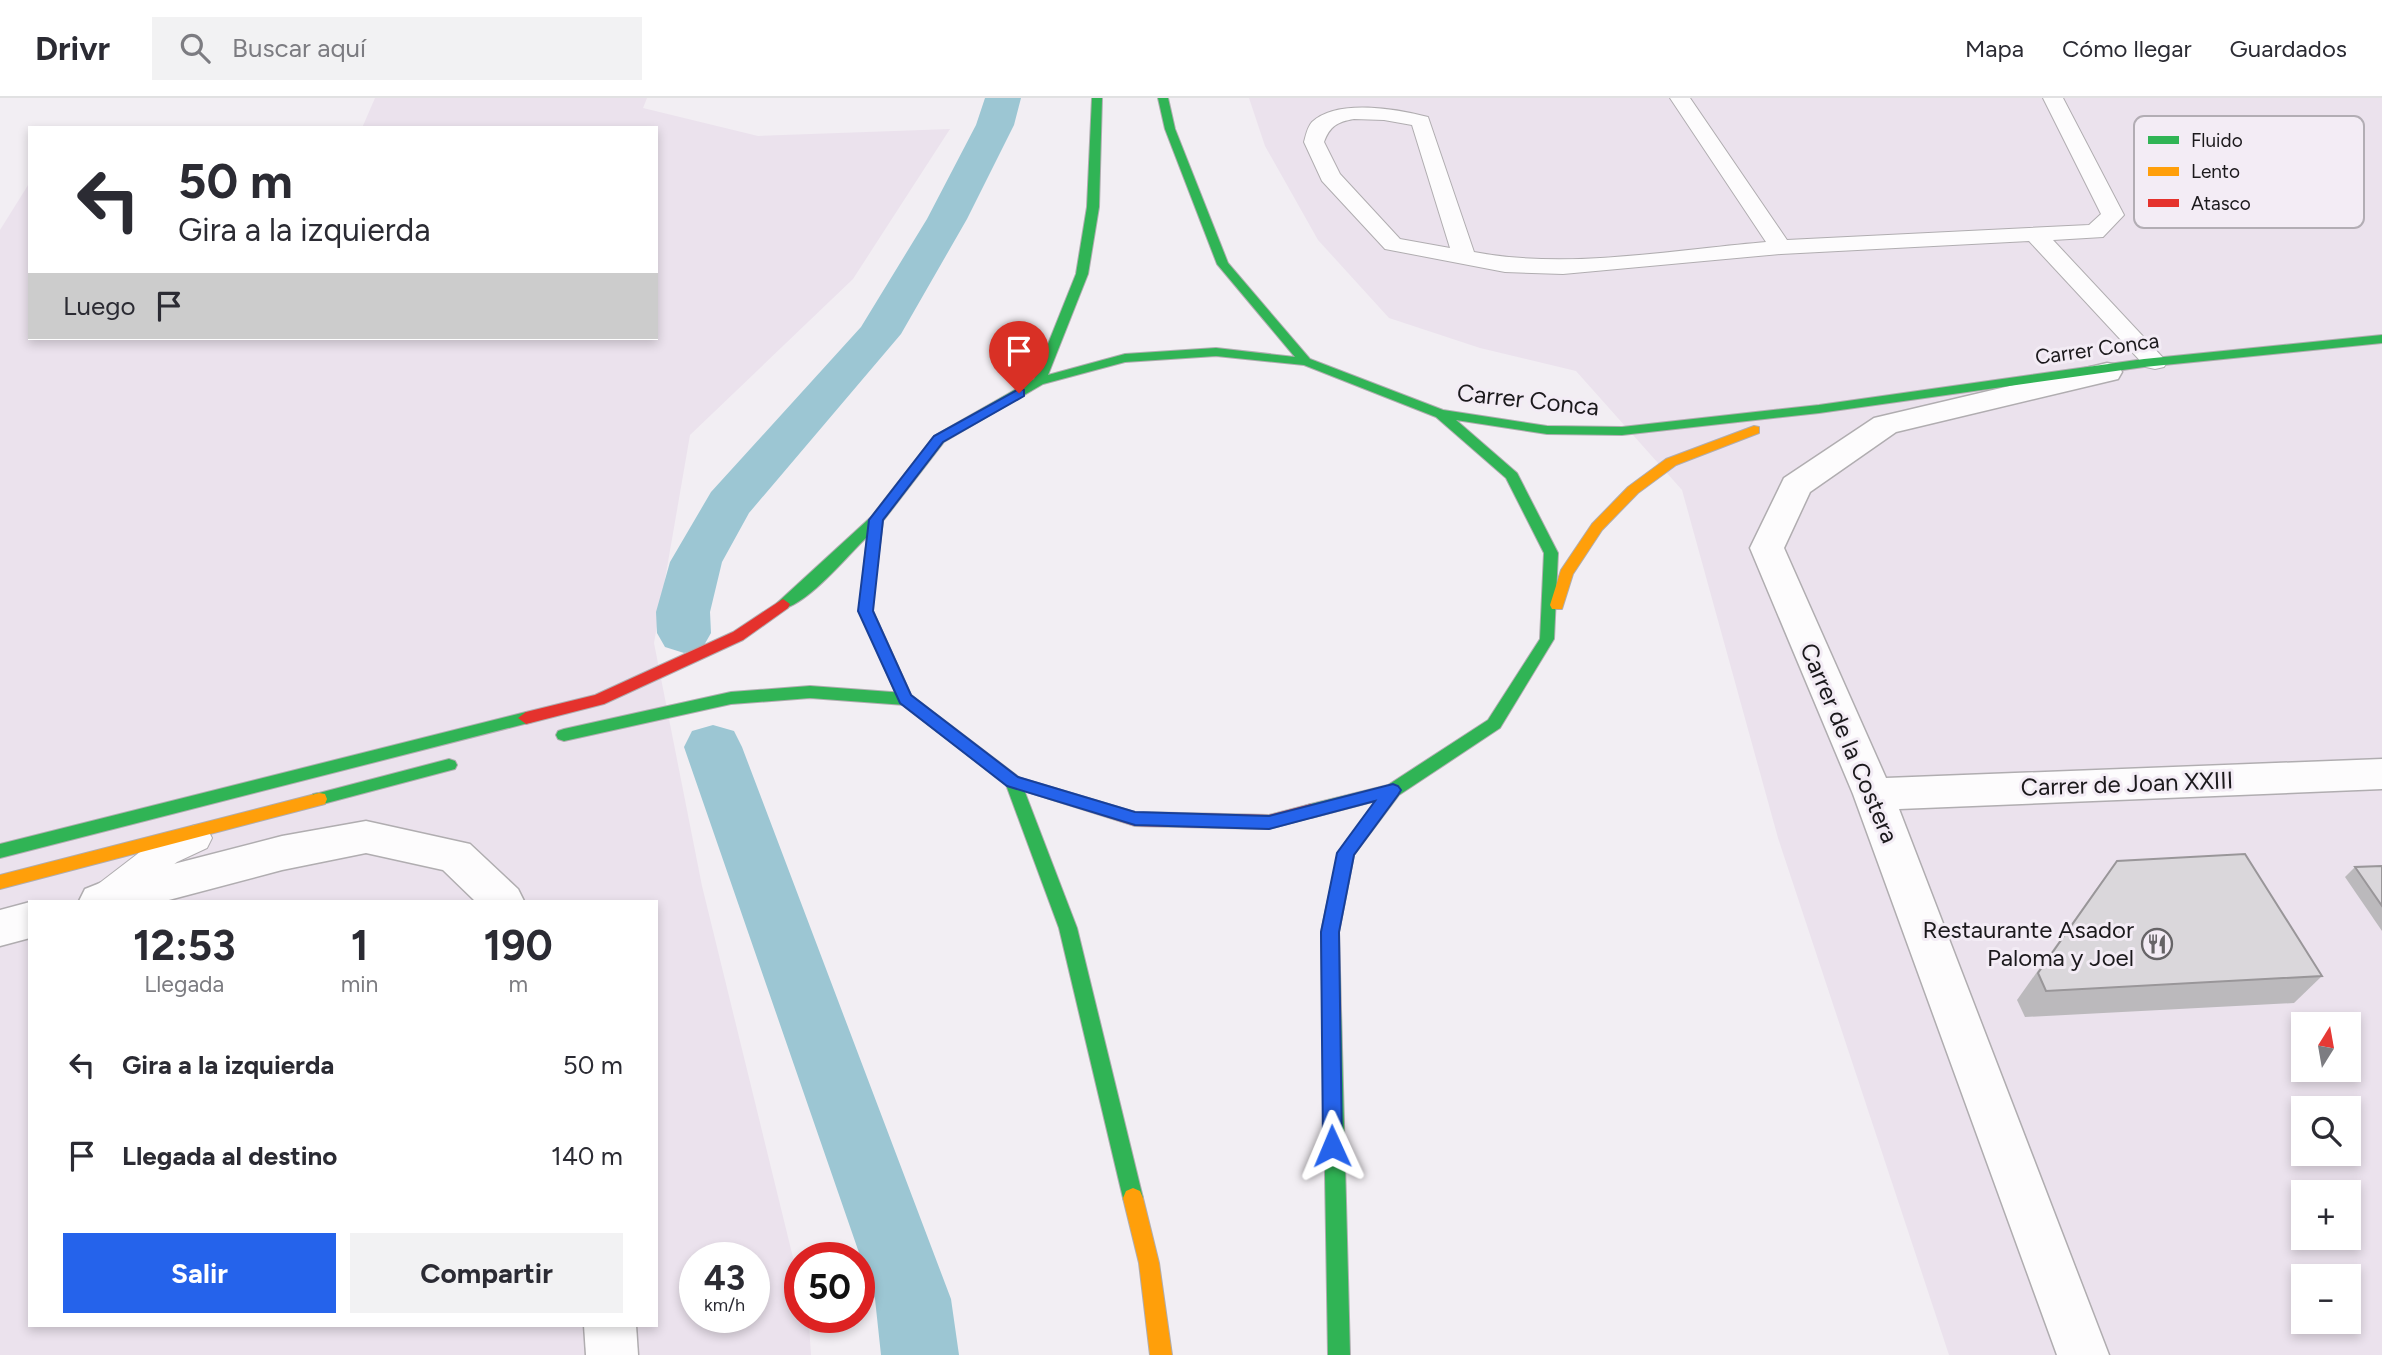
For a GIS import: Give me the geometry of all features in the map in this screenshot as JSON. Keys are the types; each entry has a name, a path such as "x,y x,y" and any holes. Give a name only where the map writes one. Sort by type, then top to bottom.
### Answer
{"main road":[{"path":"1039,381 1082,275 1093,207 1097,98"},
{"path":"1163,98 1170,128 1223,264 1307,362"},
{"name":"Carrer Conca","path":"1441,414 1547,430 1622,431 1819,409 2149,363 2381,339"},
{"path":"0,851 599,700 738,636 804,589 876,520 939,439 1039,381 1138,357 1216,352 1307,362 1441,414 1512,476 1551,553 1547,639 1494,724 1393,790 1269,822 1135,819 1013,782 905,699 866,611 876,520"},
{"name":"Carrer Conca","path":"1547,639 1566,574 1597,527 1633,490 1671,462 1728,438 1819,409"},
{"path":"544,740 610,723 731,698 810,692 905,699"},
{"path":"0,882 464,761"},
{"path":"1013,782 1068,928 1149,1263 1161,1355"},
{"path":"1339,1355 1330,932 1346,853 1393,790"}],"street":[{"name":"Carrer de la Costera","path":"2083,1355 1873,794 1767,548 1796,485 1885,425 2149,363"},
{"name":"Carrer de Joan XXIII","path":"1873,794 2382,774"},
{"path":"104,900 282,853 366,837 456,856 502,900"},
{"path":"0,928 28,921"},
{"path":"610,1327 612,1355"}],"lane":[{"path":"1680,98 1781,247"},
{"path":"1464,257 1421,121 1374,112 1336,117 1320,126 1314,142 1330,176 1393,244 1505,265 1563,267 1781,247 2095,232 2113,215 2053,98"},
{"path":"2035,234 2149,363"},
{"path":"101,900 165,852 226,823"}],"shaded area":[{"path":"375,98 647,98 643,108 758,136 950,129 853,279 690,435 654,643 702,886 789,1242 784,1242 784,1333 810,1333 811,1355 0,1355 0,230 28,185 28,340 658,340 658,126 363,126"},
{"path":"1249,98 2382,98 2382,1355 1949,1355 1778,838 1682,490 1576,371 1480,348 1389,318 1318,240 1265,146"}],"building":[{"name":"Restaurante Asador Paloma y Joel","path":"2245,854 2322,976 2046,991 2038,973 2117,861"},
{"path":"2382,866 2382,906 2355,867"}],"waterway":[{"path":"684,633 683,612 696,562 729,504 879,334 947,219 995,125 1003,98"},
{"path":"713,747 913,1299 920,1355"}],"traffic: fast":[{"path":"1039,381 1082,274 1093,207 1097,98"},
{"path":"1163,98 1170,129 1223,264 1306,362"},
{"path":"1441,414 1547,430 1622,431 1819,409 2144,363 2382,339"},
{"path":"1216,352 1306,362 1441,414 1512,476 1551,553 1547,639 1494,724 1393,790 1311,811"},
{"path":"866,611 876,520 939,439 1039,381 1125,358 1216,352"},
{"path":"783,604 804,589 876,520"},
{"path":"564,735 731,698 810,692 905,699"},
{"path":"0,851 526,718"},
{"path":"319,799 449,765"},
{"path":"1013,782 1068,928 1133,1198"},
{"path":"1339,1355 1330,932 1346,853 1393,790"}],"traffic: slow":[{"path":"1557,605 1566,574 1597,527 1633,490 1671,462 1754,430"},
{"path":"866,611 905,699 1014,782"},
{"path":"0,882 319,799"},
{"path":"1133,1198 1149,1263 1161,1355"}],"traffic: jam":[{"path":"526,718 599,700 738,636 783,604"},
{"path":"1014,782 1135,819 1269,822 1311,811"}],"place":[{"name":"Restaurante Asador Paloma y Joel","path":"2157,944"}],"route":[{"path":"1019,393 939,439 876,520 866,611 905,699 1013,782 1135,819 1269,822 1393,790 1346,853 1330,932 1332,1146"}]}
